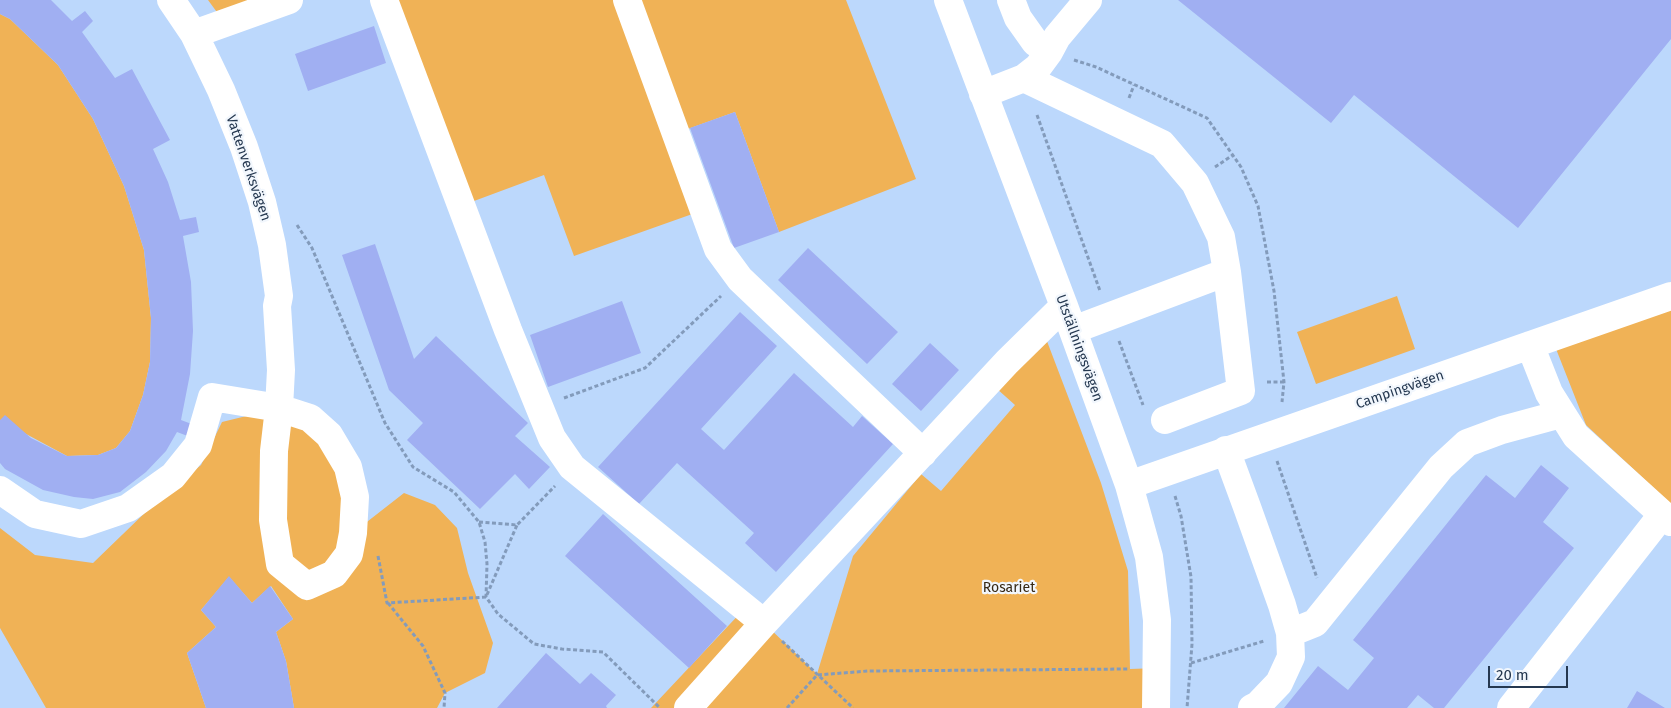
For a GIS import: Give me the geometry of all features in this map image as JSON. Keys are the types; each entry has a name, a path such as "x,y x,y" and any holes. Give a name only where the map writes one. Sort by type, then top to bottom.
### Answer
{"street":[{"name":"Vattenverksvägen","path":"172,0 194,34 224,98 244,147 262,202 272,245 278,296 281,370 274,452 273,520 280,564 307,586 334,574 349,554 353,532 355,498 348,467 330,435 310,418 279,408"},
{"path":"194,34 289,0"},
{"path":"384,0 504,321 552,438 572,467 764,623"},
{"path":"627,0 718,250 740,278 923,453"},
{"name":"Utställningsvägen","path":"948,0 1129,485 1149,557 1157,620 1158,668 1156,708"},
{"path":"1011,0 1018,18 1035,42 1049,52"},
{"path":"984,94 1024,78 1038,67 1057,37 1088,0"},
{"path":"1024,78 1162,144 1196,183 1221,238 1242,391 1154,414"},
{"path":"688,708 764,623 1008,362 1068,318 1109,316 1227,272"},
{"name":"Campingvägen","path":"1129,485 1671,296"},
{"path":"1511,708 1667,519 1576,436 1548,393 1530,345"},
{"path":"0,490 35,514 81,524 128,508 173,476 198,445 212,396 279,408"},
{"path":"1290,633 1315,624 1441,467 1467,443 1502,430 1561,414"},
{"path":"1226,450 1257,534 1290,633 1291,657 1279,683 1258,705 1252,708"}],"path":[{"path":"1024,78 1109,316 1154,414"},
{"path":"296,225 312,248 385,423 413,467 454,492 479,522 485,542 487,564 486,597 498,614 534,644 562,649 603,652 660,708"},
{"path":"540,406 645,368 740,278"},
{"path":"486,597 517,525 572,467"},
{"path":"1167,471 1181,516 1191,578 1192,644 1187,708"},
{"path":"479,522 517,525"},
{"path":"376,547 387,603 423,646 445,693 444,708"},
{"path":"387,603 486,597"},
{"path":"764,623 853,708"},
{"path":"1191,664 1290,633"},
{"path":"787,708 817,675 868,671 1158,668"}],"green space":[{"path":"208,0 260,0 219,15"},
{"path":"393,0 846,0 916,179 779,232 735,112 671,135 698,212 574,256 544,175 466,204"},
{"path":"0,14 10,19 58,65 93,119 124,186 144,250 151,318 150,362 143,395 130,431 116,448 98,455 67,456 0,420"},
{"path":"1671,282 1671,504 1586,425 1547,326"},
{"path":"1397,296 1415,349 1316,384 1297,332"},
{"name":"Rosariet","path":"1045,336 1101,483 1128,571 1130,669 1158,668 1156,708 651,708 745,608 764,623 817,674 853,556 921,474 941,491 1015,405 996,388"},
{"path":"279,408 330,435 354,532 404,493 435,505 457,528 468,573 493,643 485,673 445,693 437,708 294,708 286,661 276,632 293,619 271,586 252,603 229,577 201,610 216,627 187,653 206,708 46,708 0,628 0,528 35,555 93,563 153,505 201,465 222,422"}],"building":[{"path":"0,0 51,0 72,21 85,11 93,21 82,32 115,78 132,69 170,140 153,149 168,182 180,220 196,217 199,232 183,236 191,282 193,331 190,374 181,420 197,426 193,438 177,432 166,451 146,472 120,492 93,499 43,490 5,469 0,463 0,420 5,415 31,438 67,456 98,455 116,448 130,431 143,395 150,362 151,318 144,250 124,186 93,119 58,65 10,19 0,14"},
{"path":"1178,0 1671,0 1671,39 1518,228 1354,95 1331,123"},
{"path":"374,26 386,63 308,91 295,54"},
{"path":"735,112 779,232 734,248 690,128"},
{"path":"375,244 414,359 436,336 528,423 515,436 550,467 529,489 515,474 480,509 407,440 423,423 389,390 342,255"},
{"path":"808,248 898,332 867,364 778,280"},
{"path":"622,301 641,353 548,387 530,335"},
{"path":"740,312 777,346 701,429 724,450 794,373 853,427 862,416 893,444 776,572 745,543 754,533 677,463 639,504 598,467"},
{"path":"930,343 959,370 921,411 892,384"},
{"path":"1541,465 1569,488 1543,522 1574,548 1444,708 1434,708 1418,695 1407,708 1284,708 1318,666 1348,690 1374,658 1353,640 1486,475 1515,498"},
{"path":"603,514 727,626 689,668 565,556"},
{"path":"229,576 252,603 270,586 293,619 276,632 286,661 294,708 206,708 187,653 216,627 201,610"},
{"path":"546,653 580,684 591,673 616,695 606,706 607,708 497,708"},
{"path":"1637,691 1665,708 1627,708"}]}
